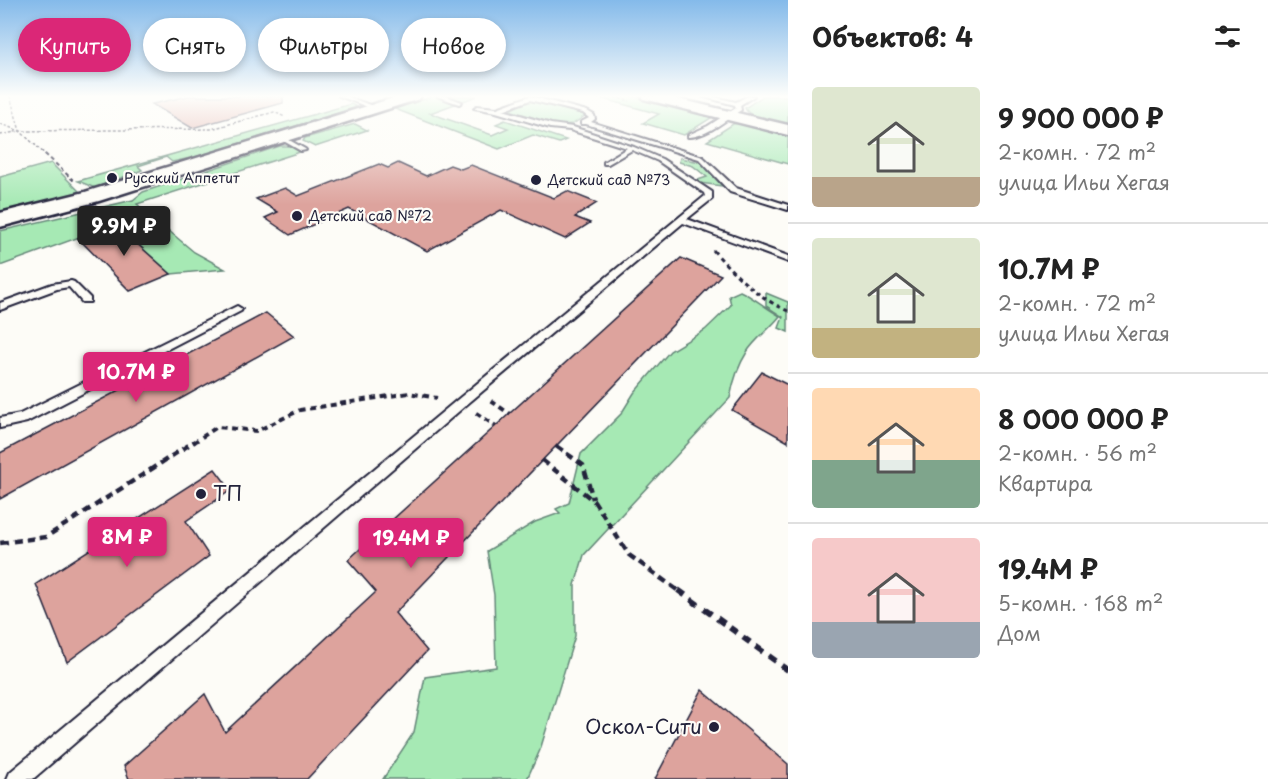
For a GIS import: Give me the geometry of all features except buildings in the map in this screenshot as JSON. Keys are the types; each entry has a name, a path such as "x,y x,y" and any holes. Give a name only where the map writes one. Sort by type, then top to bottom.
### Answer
{"main road":[{"path":"0,220 92,197 300,132"}],"lane":[{"path":"584,132 660,160 720,191 788,208"},
{"path":"619,132 669,148 687,150 708,163 720,191"},
{"path":"690,136 704,132"},
{"path":"703,140 705,132"},
{"path":"282,138 303,150"},
{"path":"669,148 677,144"},
{"path":"606,163 632,148"},
{"path":"660,160 687,150"},
{"path":"17,779 461,403 687,222 709,197 720,191"},
{"path":"687,222 788,259"},
{"path":"0,307 55,286 71,284 86,300"},
{"path":"0,423 22,418 237,309"}],"path":[{"path":"21,132 92,197"},
{"path":"687,222 740,282 770,304 788,311"},
{"path":"0,543 46,537 217,427 257,431 300,410 409,393 461,403"},
{"path":"556,446 583,465 594,501 629,555 788,670"},
{"path":"543,460 594,501"}],"green space":[{"path":"250,132 275,132 195,157 172,162 166,157 138,166 142,170 95,188 78,181"},
{"path":"325,132 360,132 315,147 303,141 305,138"},
{"path":"456,132 485,132 492,135 498,132 543,132 566,140 559,143 533,135 499,149"},
{"path":"720,132 777,132 788,135 788,164 707,141"},
{"path":"280,146 290,146 300,152 137,204 194,252 225,269 171,274 115,224 0,266 0,231 133,200 143,192"},
{"path":"680,158 700,162 722,186 700,183 698,180 707,177 693,166 679,162"},
{"path":"51,163 80,192 0,212 0,177"},
{"path":"740,291 780,316 747,352 736,374 730,398 584,555 575,585 575,636 540,750 527,779 383,779 414,732 425,677 496,667 494,595 487,551 535,522 560,513 556,509 569,503 581,454 621,414 634,393 670,351 705,330 731,305 729,296"},
{"path":"766,293 788,302 788,332 779,328 783,317 766,306"}],"place":[{"name":"Русский Аппетит","path":"112,178"},
{"name":"Детский сад №73","path":"536,180"},
{"name":"Детский сад №72","path":"297,216"},
{"name":"ТП","path":"201,494"},
{"name":"Оскол-Сити","path":"714,727"}]}
